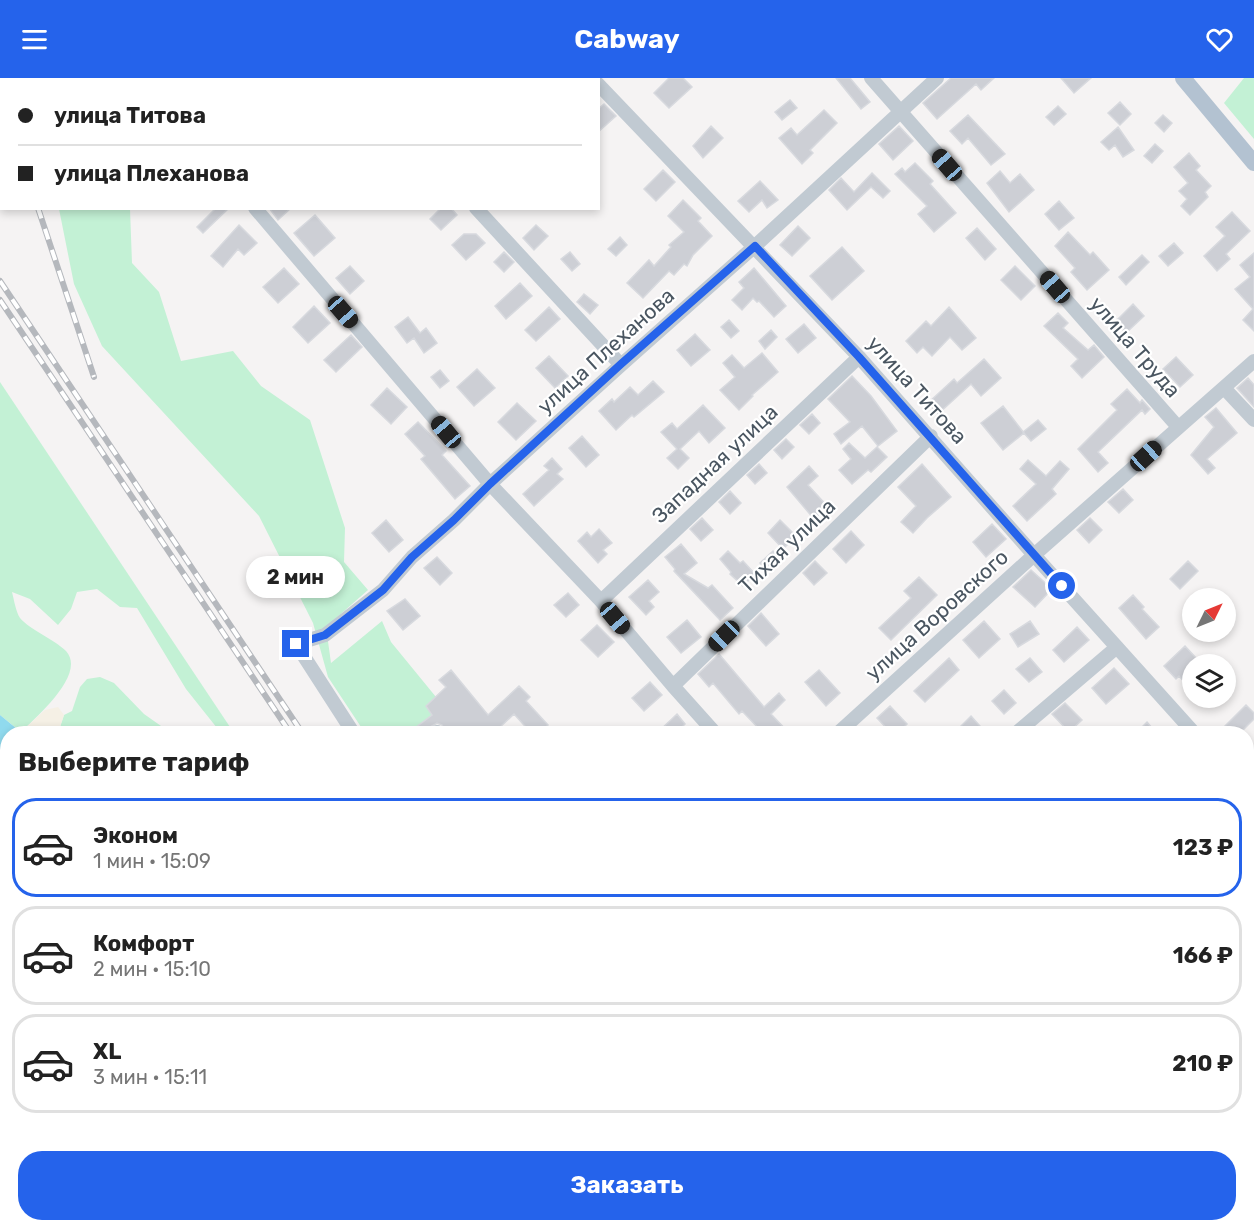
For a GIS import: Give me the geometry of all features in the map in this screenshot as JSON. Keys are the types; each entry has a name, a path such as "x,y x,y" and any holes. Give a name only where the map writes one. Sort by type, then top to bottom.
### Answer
{"main road":[{"path":"1183,78 1254,163"}],"street":[{"name":"улица Труда","path":"871,78 1178,427"},
{"name":"улица Плеханова","path":"349,726 296,644 325,635 383,590 412,557 490,484 755,246 937,78"},
{"name":"улица Титова","path":"600,86 859,357 1188,726"},
{"path":"257,210 490,484 601,601 709,726"},
{"path":"478,210 621,364"},
{"name":"Западная улица","path":"601,601 859,357"},
{"name":"улица Воровского","path":"846,726 1034,555 1254,361"},
{"path":"1224,388 1254,420"},
{"name":"Тихая улица","path":"672,686 931,436"},
{"path":"1024,726 1117,647"}],"green space":[{"path":"1244,78 1254,78 1254,139 1224,103"},
{"path":"59,210 130,210 132,263 159,292 181,361 233,351 261,386 310,420 345,528 344,562 368,590 326,627 331,663 382,621 391,642 436,697 426,706 432,715 417,726 360,726 328,677 313,623 259,516 102,346 74,284"},
{"path":"0,382 229,726 215,726 186,689 137,608 120,607 97,589 77,592 71,609 58,625 30,599 12,592 20,618 66,651 71,660 70,671 57,694 27,726 14,726 0,715"},
{"path":"100,677 114,683 144,714 161,726 60,726 64,715 72,711 80,687 87,679"}],"sand":[{"path":"58,707 64,715 60,726 28,726 45,710"}],"water":[{"path":"0,715 13,726 0,726"}],"building":[{"path":"669,78 683,78 692,87 669,108 654,93"},
{"path":"836,78 850,78 870,102 861,109"},
{"path":"951,78 994,78 981,90 976,84 937,119 923,103"},
{"path":"1061,78 1091,78 1074,93"},
{"path":"790,100 797,108 782,120 775,112"},
{"path":"1120,102 1131,114 1120,125 1108,113"},
{"path":"604,104 616,116 600,130 600,107"},
{"path":"1058,106 1066,114 1054,125 1046,117"},
{"path":"824,110 837,123 810,150 813,153 802,164 779,138 791,128 797,135"},
{"path":"968,115 1005,154 991,165 968,138 962,144 950,131"},
{"path":"1163,115 1172,123 1164,132 1155,123"},
{"path":"711,126 723,138 703,158 693,146"},
{"path":"899,126 913,141 893,160 879,144"},
{"path":"1118,127 1134,150 1123,157 1115,145 1109,150 1101,142"},
{"path":"1155,144 1163,151 1152,163 1144,156"},
{"path":"1189,153 1200,166 1196,170 1211,186 1205,192 1208,197 1190,215 1181,206 1187,199 1179,191 1188,183 1174,167"},
{"path":"915,163 933,181 930,184 956,213 934,232 918,214 927,206 895,174 902,168 905,172"},
{"path":"663,170 675,182 656,201 644,189"},
{"path":"1000,171 1010,183 1020,174 1034,190 1009,212 987,183"},
{"path":"872,173 890,191 883,198 871,187 847,210 829,190 841,178 854,192"},
{"path":"760,181 778,200 767,208 762,200 749,212 738,201"},
{"path":"683,200 701,218 698,221 712,236 693,255 687,266 684,264 674,275 669,271 643,298 627,283 649,260 654,266 671,247 669,245 684,232 668,216"},
{"path":"1059,201 1074,218 1059,230 1045,214"},
{"path":"214,210 227,210 203,233 197,227"},
{"path":"270,210 289,210 278,220"},
{"path":"439,210 453,210 457,215 441,230 430,219"},
{"path":"1232,212 1250,231 1226,254 1230,259 1217,271 1204,256 1225,236 1216,227"},
{"path":"315,215 335,238 314,256 294,233"},
{"path":"239,225 257,243 244,255 238,249 223,267 211,256"},
{"path":"536,225 548,236 534,250 523,238"},
{"path":"798,226 810,238 792,256 780,245"},
{"path":"977,228 996,249 985,260 966,238"},
{"path":"1068,232 1090,255 1093,252 1109,270 1087,290 1071,272 1075,268 1055,246"},
{"path":"464,234 476,234 485,243 466,260 452,245"},
{"path":"620,237 627,245 616,256 608,249"},
{"path":"1174,243 1183,253 1168,266 1159,256"},
{"path":"842,247 864,271 832,300 810,276"},
{"path":"504,252 514,262 504,272 494,262"},
{"path":"570,252 580,264 572,271 561,259"},
{"path":"1254,253 1254,331 1243,320 1253,309 1235,289 1250,277 1240,265"},
{"path":"1142,255 1149,262 1126,285 1119,277"},
{"path":"350,266 364,281 350,294 336,278"},
{"path":"1015,266 1035,286 1021,300 1001,280"},
{"path":"284,268 299,284 278,303 263,287"},
{"path":"754,268 786,306 774,317 759,301 753,298 742,310 732,300 744,288 739,282"},
{"path":"520,283 532,296 506,319 495,306"},
{"path":"584,294 598,305 590,314 577,302"},
{"path":"1133,304 1144,316 1126,333 1115,322"},
{"path":"314,306 330,323 308,343 293,327"},
{"path":"549,307 560,319 536,341 525,330"},
{"path":"949,307 976,338 962,350 950,337 932,356 923,347 917,353 906,341 926,321 931,326"},
{"path":"1058,313 1068,323 1063,328 1088,350 1094,345 1104,357 1082,378 1071,366 1078,359 1044,326"},
{"path":"408,317 420,333 426,328 437,343 424,353 414,338 407,343 395,327"},
{"path":"729,320 739,331 731,338 721,327"},
{"path":"804,324 816,338 798,353 786,339"},
{"path":"771,330 777,337 765,349 759,341"},
{"path":"695,334 710,350 691,366 677,350"},
{"path":"351,335 362,347 336,372 324,360"},
{"path":"762,353 778,372 739,410 720,390 735,377 723,363 732,355 744,368"},
{"path":"549,356 568,376 555,388 536,368"},
{"path":"1176,357 1193,375 1180,387 1163,369"},
{"path":"984,359 1001,378 981,396 971,384 938,414 928,403 954,379 957,383"},
{"path":"477,369 495,388 474,406 457,387"},
{"path":"440,370 449,381 440,388 431,377"},
{"path":"852,376 871,396 897,431 878,446 862,426 841,444 834,434 850,422 828,399"},
{"path":"1248,378 1254,385 1254,407 1237,388"},
{"path":"653,381 664,392 634,417 632,415 616,430 599,411 612,399 614,402 630,387 638,395"},
{"path":"387,388 407,407 391,424 371,405"},
{"path":"1127,389 1140,403 1142,400 1150,409 1145,414 1142,410 1098,452 1108,463 1098,472 1078,449 1117,410 1111,404"},
{"path":"517,403 536,421 516,440 498,422"},
{"path":"703,405 725,428 709,443 699,431 680,449 689,458 678,469 667,458 677,449 661,432 672,423 677,429"},
{"path":"1003,406 1024,433 1003,450 981,423"},
{"path":"1216,408 1237,433 1207,459 1215,468 1208,474 1191,455 1214,427 1205,417"},
{"path":"812,414 820,423 809,434 800,425"},
{"path":"1038,420 1046,429 1031,441 1023,432"},
{"path":"418,422 446,451 442,455 470,486 455,499 421,459 425,456 405,434"},
{"path":"582,436 599,455 586,467 569,448"},
{"path":"786,439 794,447 782,459 774,450"},
{"path":"849,443 865,458 877,447 887,457 871,472 868,470 852,484 839,470 851,459 843,449"},
{"path":"552,458 562,469 557,474 563,479 534,506 523,494 549,470 544,466"},
{"path":"1028,460 1046,476 1060,461 1069,469 1052,489 1056,494 1027,521 1013,506 1036,484 1020,469"},
{"path":"759,464 767,473 755,484 747,475"},
{"path":"922,464 951,497 913,533 901,522 916,506 898,487"},
{"path":"809,466 818,476 808,485 828,507 814,519 787,487"},
{"path":"1123,489 1133,500 1119,513 1108,502"},
{"path":"730,491 741,503 730,514 719,502"},
{"path":"702,518 713,530 701,541 690,529"},
{"path":"1090,518 1102,530 1089,543 1077,530"},
{"path":"386,520 403,540 389,552 372,533"},
{"path":"780,520 796,536 783,549 768,533"},
{"path":"992,524 1006,539 986,557 973,542"},
{"path":"599,529 612,543 603,550 607,554 598,563 578,541 587,532 591,537"},
{"path":"851,531 864,545 846,563 833,549"},
{"path":"681,544 697,563 684,574 708,588 712,585 733,608 720,620 674,571 675,569 665,557"},
{"path":"728,551 740,563 743,561 755,574 743,586 730,574 731,572 720,559"},
{"path":"773,551 780,559 767,570 760,563"},
{"path":"437,557 452,573 440,585 424,568"},
{"path":"815,561 827,573 814,585 803,573"},
{"path":"1188,561 1198,571 1180,589 1170,579"},
{"path":"1031,570 1052,589 1035,607 1013,587"},
{"path":"919,577 937,595 891,640 879,628 911,598 904,591"},
{"path":"648,580 659,592 649,601 654,607 646,615 629,597"},
{"path":"568,593 579,605 566,617 554,605"},
{"path":"1133,595 1144,607 1142,609 1159,627 1146,639 1119,608"},
{"path":"405,599 420,616 403,630 387,611"},
{"path":"761,613 779,634 766,646 748,626"},
{"path":"687,620 701,637 681,653 667,637"},
{"path":"984,621 1000,639 979,658 963,640"},
{"path":"1030,621 1039,634 1018,647 1010,634"},
{"path":"597,625 614,642 598,657 581,640"},
{"path":"1077,627 1089,640 1064,662 1053,650"},
{"path":"1185,646 1192,654 1182,654 1182,679 1179,676 1176,679 1164,666"},
{"path":"719,654 764,707 779,693 785,700 771,714 782,726 756,726 742,711 739,714 713,683 709,687 698,674"},
{"path":"949,658 959,670 925,702 914,691"},
{"path":"1030,658 1042,672 1029,682 1016,669"},
{"path":"1114,668 1129,684 1106,704 1092,688"},
{"path":"451,670 488,715 519,686 530,697 526,701 548,725 525,726 514,714 501,726 443,726 437,723 432,726 418,726 432,715 426,706 446,687 439,680"},
{"path":"819,670 840,693 826,706 805,682"},
{"path":"650,682 662,695 644,711 632,698"},
{"path":"1004,690 1016,703 1004,714 992,701"},
{"path":"1065,703 1082,720 1076,726 1063,726 1052,714"},
{"path":"1246,705 1254,713 1254,719 1247,726 1225,726"},
{"path":"890,706 907,724 905,726 884,726 877,718"},
{"path":"677,714 685,724 683,726 664,726"},
{"path":"971,716 980,726 961,726"}],"railway":[{"path":"39,210 94,377"},
{"path":"0,281 298,726"},
{"path":"0,300 286,726"}],"route":[{"path":"296,644 325,635 383,590 412,557 490,484 755,246 931,436 1062,586"}]}
